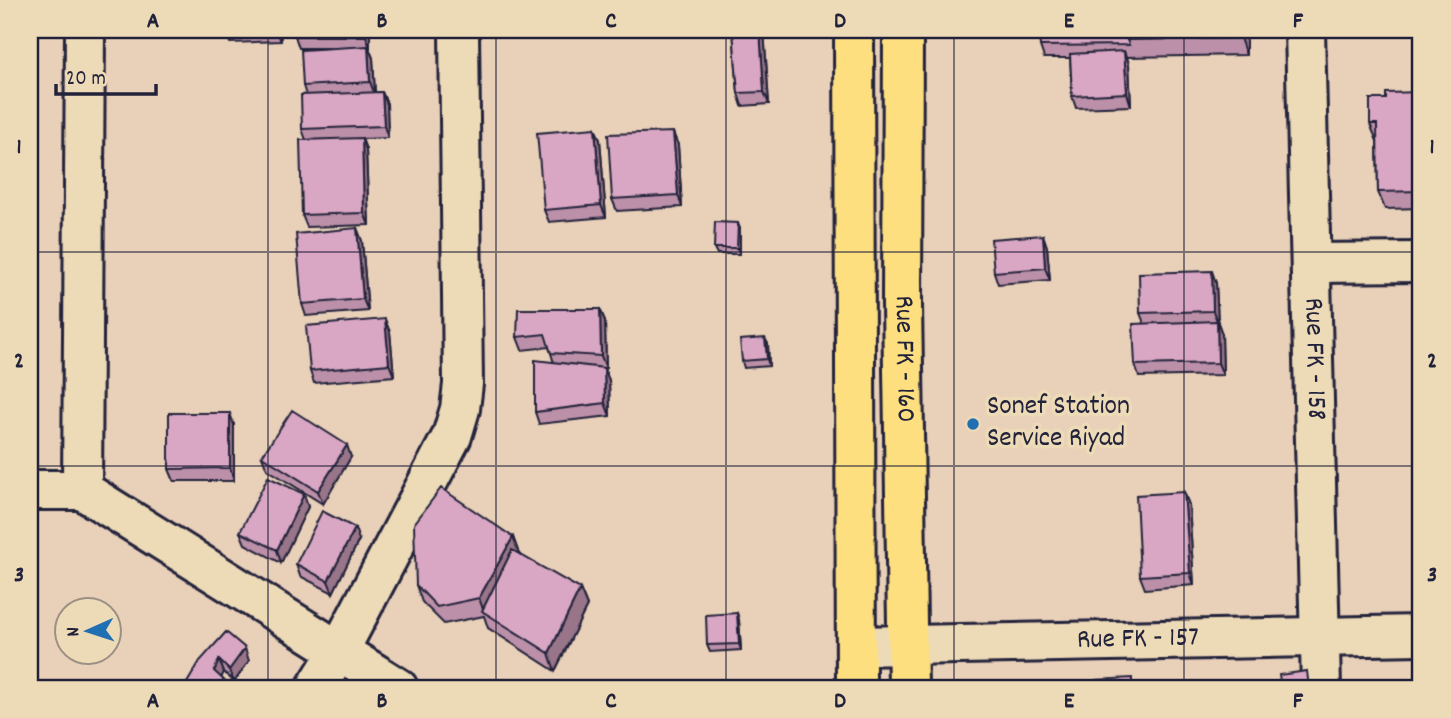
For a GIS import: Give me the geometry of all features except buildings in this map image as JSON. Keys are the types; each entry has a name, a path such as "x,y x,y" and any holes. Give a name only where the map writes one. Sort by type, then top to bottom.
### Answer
{"main road":[{"name":"Rue FK - 160","path":"854,30 856,688"},
{"name":"Rue FK - 160","path":"902,30 902,305 908,688"}],"street":[{"path":"82,490 85,30"},
{"path":"316,688 339,652 452,436 460,410 463,384 459,30"},
{"name":"Rue FK - 158","path":"1305,30 1321,688"},
{"path":"1311,263 1421,262"},
{"path":"30,490 82,490 398,688"},
{"name":"Rue FK - 157","path":"856,646 1421,635"}],"place":[{"name":"Sonef Station Service Riyad","path":"973,424"}]}
